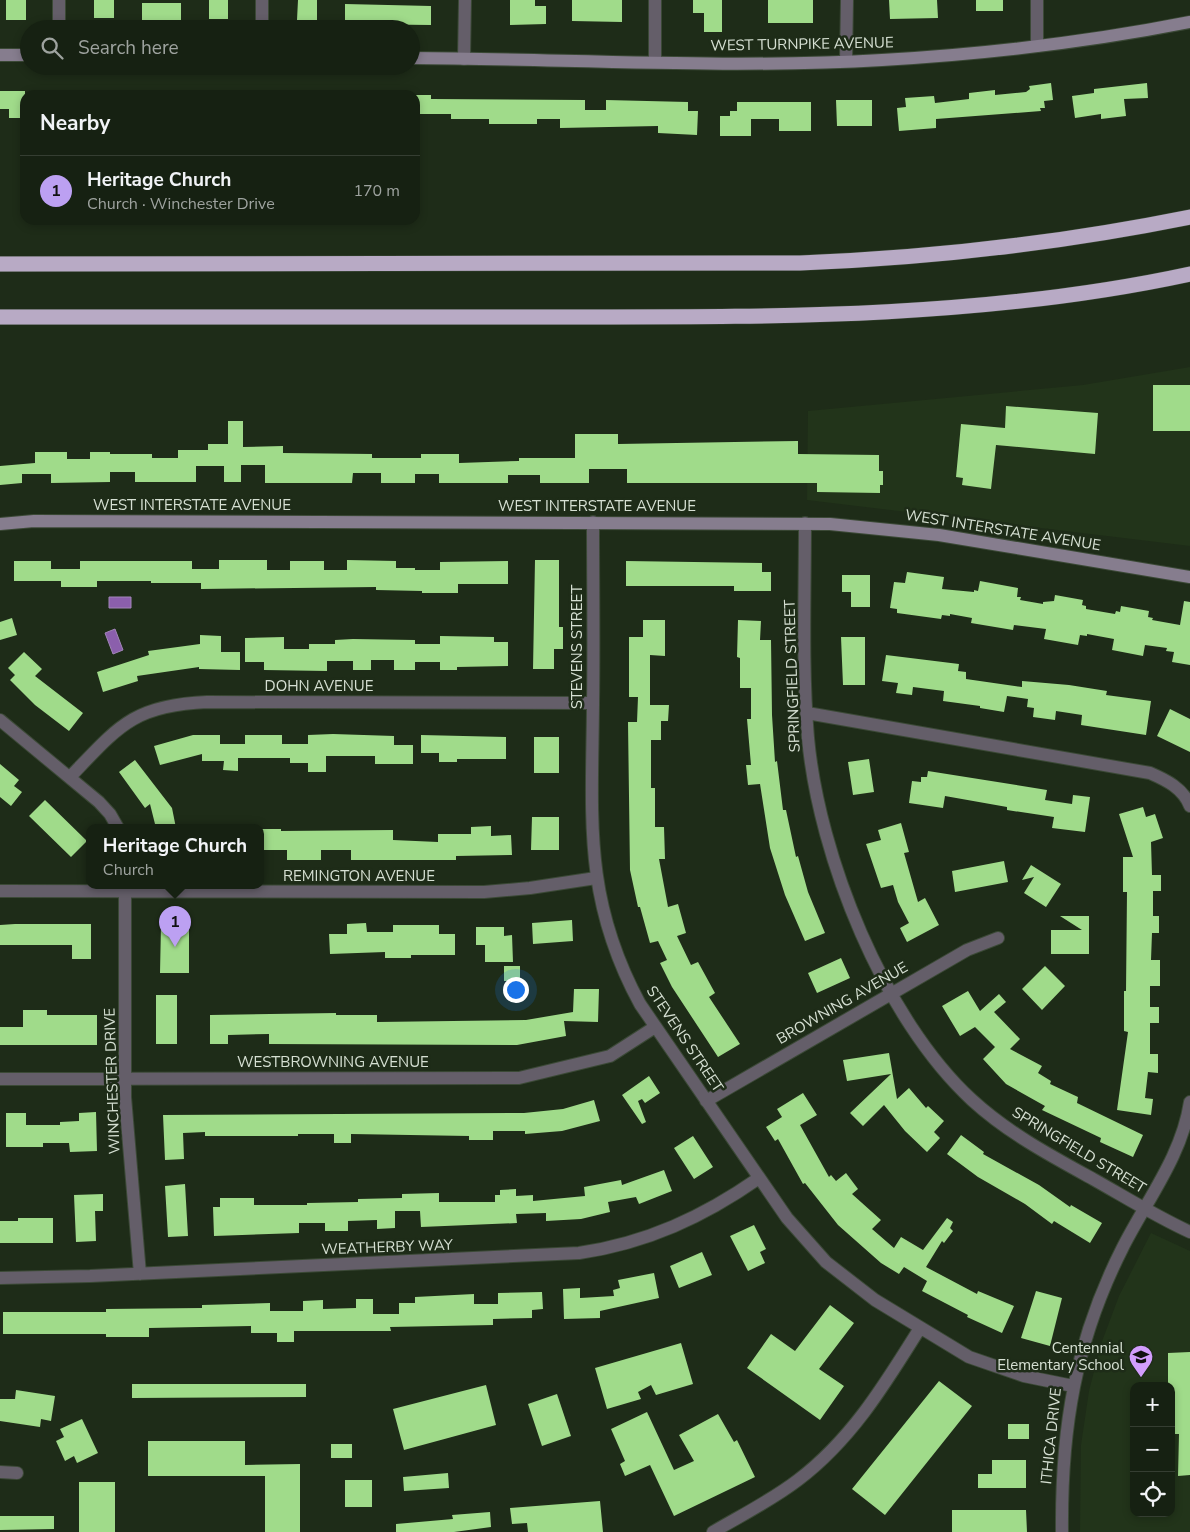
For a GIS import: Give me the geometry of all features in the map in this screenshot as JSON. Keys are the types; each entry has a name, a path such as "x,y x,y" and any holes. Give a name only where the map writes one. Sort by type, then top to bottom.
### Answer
{"highway":[{"path":"0,264 705,265 826,262 997,248 1099,234 1190,217"},
{"path":"0,316 736,317 952,307 1127,287 1190,274"}],"street":[{"path":"59,0 59,20"},
{"path":"262,0 262,20"},
{"path":"464,58 465,0"},
{"path":"655,0 655,62"},
{"path":"846,0 846,62"},
{"path":"1037,0 1037,46"},
{"name":"WEST TURNPIKE AVENUE","path":"420,58 655,62 846,62 960,55 1037,46 1190,22"},
{"path":"0,55 20,55"},
{"name":"WEST INTERSTATE AVENUE","path":"0,524 34,521 805,523 940,535 1190,578"},
{"name":"STEVENS STREET","path":"592,522 594,703 592,831 596,878 605,923 621,967 640,1004 798,1233 826,1262 875,1300 952,1348 988,1365 1024,1376 1073,1386"},
{"name":"SPRINGFIELD STREET","path":"805,523 807,713 812,768 828,843 854,912 891,993 932,1057 974,1102 1028,1142 1190,1232"},
{"name":"DOHN AVENUE","path":"70,777 116,730 149,711 169,705 207,702 594,703"},
{"path":"807,713 1150,773 1168,780 1180,791 1190,806"},
{"path":"0,720 99,802 116,824"},
{"name":"REMINGTON AVENUE","path":"215,889 484,892 530,888 596,878"},
{"name":"REMINGTON AVENUE","path":"0,891 86,889"},
{"name":"WINCHESTER DRIVE","path":"125,889 125,1079 140,1274"},
{"name":"BROWNING AVENUE","path":"706,1101 967,950 998,938"},
{"name":"WESTBROWNING AVENUE","path":"0,1079 519,1078 610,1056 655,1027"},
{"name":"ITHICA DRIVE","path":"1062,1532 1063,1457 1073,1386 1084,1340 1100,1295 1178,1144 1190,1102"},
{"name":"WEATHERBY WAY","path":"0,1278 140,1274 579,1254 640,1240 679,1225 714,1208 759,1178"},
{"path":"713,1532 780,1493 824,1458 872,1404 920,1328"},
{"path":"0,1472 17,1473"}],"shaded area":[{"path":"1190,367 1190,546 807,500 808,411 1083,385"},
{"path":"109,597 131,597 131,608 109,608"},
{"path":"115,629 123,650 113,654 105,633"},
{"name":"Centennial Elementary School","path":"1151,1233 1190,1251 1190,1532 1080,1532 1081,1445 1089,1391 1101,1344 1119,1296"}],"building":[{"path":"6,0 26,0 26,20 6,20"},
{"path":"94,0 114,0 114,18 94,18"},
{"path":"209,0 228,0 228,19 209,19"},
{"path":"298,0 317,0 317,20 297,20"},
{"path":"510,0 535,0 535,6 546,6 546,24 510,25"},
{"path":"572,0 622,0 622,22 572,21"},
{"path":"693,0 722,0 722,32 704,32 704,13 693,13"},
{"path":"768,0 813,0 813,23 768,23"},
{"path":"889,0 937,0 938,18 890,19"},
{"path":"976,0 1003,0 1003,11 976,11"},
{"path":"142,3 181,3 181,20 142,20"},
{"path":"345,4 431,6 431,25 420,25 420,20 345,20"},
{"path":"1051,83 1053,100 1044,101 1045,108 1040,108 1041,111 936,119 936,128 899,131 897,108 906,107 905,98 934,96 935,103 969,99 969,93 995,90 995,95 1026,92 1030,89 1029,86"},
{"path":"1147,83 1148,98 1124,99 1126,116 1101,119 1101,114 1075,118 1072,96 1094,93 1094,89"},
{"path":"0,91 20,91 20,118 9,118 9,109 0,109"},
{"path":"420,95 431,95 431,99 585,100 585,110 606,110 606,100 688,102 688,111 698,111 697,135 658,133 658,126 560,128 560,119 537,119 537,124 489,124 489,119 451,119 451,114 420,114"},
{"path":"836,100 872,100 872,126 837,126"},
{"path":"737,102 811,102 811,131 779,131 779,119 751,119 751,136 720,136 720,116 730,116 730,111 737,111"},
{"path":"1153,385 1190,385 1190,431 1153,431"},
{"path":"1006,406 1098,413 1095,454 996,445 991,489 962,485 963,478 956,477 961,424 1005,428"},
{"path":"228,421 243,421 243,447 283,446 283,453 372,454 372,458 421,458 421,454 459,454 459,463 519,461 519,458 575,458 575,434 618,434 618,444 798,441 798,454 879,455 879,471 883,471 883,485 880,485 880,493 817,492 817,483 627,483 627,469 589,469 589,483 540,483 540,475 508,475 508,483 439,483 439,474 415,474 415,483 381,483 381,473 353,473 352,483 265,483 265,465 241,465 241,482 224,482 224,466 196,466 196,482 135,482 135,472 110,472 110,482 51,483 51,474 22,474 22,483 0,485 0,466 35,463 35,452 67,452 67,459 90,459 90,452 152,454 152,458 178,458 178,450 208,450 208,444 228,444"},
{"path":"219,560 267,560 267,570 290,570 290,561 324,561 324,570 347,570 347,560 396,561 396,568 440,570 440,562 508,561 508,584 458,584 458,593 422,593 422,591 376,590 376,587 201,589 201,583 97,581 97,587 61,587 61,581 14,581 14,561 51,561 51,569 80,569 80,561 192,561 192,569 219,569"},
{"path":"535,560 559,560 559,627 563,627 563,649 554,649 554,669 533,669"},
{"path":"626,561 762,563 762,572 771,572 771,591 734,591 734,586 626,586"},
{"path":"907,572 944,577 942,589 974,592 974,590 978,591 980,581 1018,588 1017,597 1021,597 1020,600 1043,604 1043,602 1054,601 1055,595 1083,600 1082,605 1086,606 1086,609 1115,614 1116,611 1120,612 1121,606 1149,611 1148,617 1153,618 1152,620 1180,625 1184,601 1190,602 1190,665 1172,662 1174,652 1166,651 1167,648 1145,645 1143,656 1112,650 1114,639 1087,634 1087,636 1080,635 1078,645 1044,639 1046,629 1014,625 1013,630 971,623 972,618 950,614 950,616 942,615 941,619 897,613 897,609 890,608 894,582 905,583"},
{"path":"842,575 870,575 870,607 851,607 851,592 842,592"},
{"path":"12,618 17,635 0,640 0,622"},
{"path":"643,620 665,620 665,656 650,655 650,705 669,705 668,721 661,721 661,740 651,740 651,788 655,788 655,827 664,827 665,859 659,859 668,907 678,904 686,933 677,936 691,965 698,962 715,993 709,997 740,1044 718,1057 672,987 660,963 667,960 658,941 650,943 640,907 638,907 630,870 628,722 637,722 638,697 629,697 629,637 643,637"},
{"path":"738,620 761,621 760,640 771,640 775,762 777,761 783,810 786,810 796,857 798,856 808,892 825,933 805,941 785,895 770,848 760,784 748,785 746,765 751,765 747,719 751,719 751,688 740,688 740,658 737,657"},
{"path":"200,635 221,636 221,652 240,652 240,670 199,669 199,667 137,676 138,681 103,692 97,672 149,655 148,651 200,644"},
{"path":"440,636 494,637 494,642 508,642 508,666 457,667 457,670 440,670 440,662 415,662 415,670 394,670 394,660 371,660 371,670 353,670 353,661 327,661 327,671 264,670 264,662 245,662 245,638 284,637 284,649 309,649 309,644 335,644 335,640 353,639 415,640 415,644 440,644"},
{"path":"841,637 865,637 865,685 843,685"},
{"path":"24,652 42,669 35,676 83,713 69,731 35,705 10,680 15,675 8,668"},
{"path":"886,655 959,664 958,671 966,672 966,679 1022,687 1022,681 1069,685 1107,691 1106,695 1151,701 1146,735 1081,725 1082,715 1056,711 1055,720 1033,717 1034,708 1027,707 1028,699 1007,696 1004,712 980,708 980,706 943,701 944,691 913,687 912,695 896,693 898,683 882,681"},
{"path":"1170,709 1190,719 1190,752 1157,736"},
{"path":"193,735 220,735 220,744 245,744 245,735 282,735 282,744 308,744 308,735 394,736 394,745 413,745 413,764 375,764 375,756 326,756 326,772 308,772 308,763 290,763 290,758 238,758 238,771 223,770 224,761 202,761 202,754 160,765 154,746"},
{"path":"421,735 506,737 506,759 457,759 457,762 439,762 439,753 421,753"},
{"path":"534,737 559,737 559,773 534,773"},
{"path":"869,759 874,792 853,795 848,762"},
{"path":"135,760 172,808 175,824 155,824 150,804 145,808 119,772"},
{"path":"0,764 19,780 14,786 22,792 11,806 0,797"},
{"path":"928,771 1047,790 1045,800 1072,804 1073,795 1090,797 1085,832 1052,828 1054,817 1007,810 1007,807 945,796 943,808 909,803 912,781 921,782 921,777 927,777"},
{"path":"45,800 86,842 71,857 29,816"},
{"path":"1143,807 1146,817 1155,814 1163,838 1151,842 1152,875 1161,875 1161,891 1153,891 1153,916 1159,916 1159,933 1152,933 1151,960 1160,960 1160,986 1150,986 1150,1007 1159,1007 1159,1023 1150,1023 1150,1054 1158,1054 1158,1073 1148,1072 1145,1098 1153,1099 1151,1115 1117,1110 1128,1032 1124,1031 1127,892 1123,892 1123,857 1133,857 1119,814"},
{"path":"532,817 559,817 559,850 531,850"},
{"path":"901,823 909,852 904,853 918,902 925,898 939,925 907,942 900,928 909,923 898,902 893,885 881,888 866,844 881,840 878,830"},
{"path":"491,826 491,836 511,835 512,855 456,856 456,860 351,860 351,850 321,850 321,860 287,860 287,850 264,850 264,829 281,829 281,831 393,830 393,840 438,842 438,834 471,834 471,827"},
{"path":"1004,861 1008,882 955,892 952,871"},
{"path":"1031,865 1061,884 1046,907 1024,893 1034,877 1022,880"},
{"path":"1060,916 1089,916 1089,954 1051,954 1051,930 1082,930"},
{"path":"572,920 573,941 533,944 532,923"},
{"path":"366,923 367,932 393,932 393,925 439,925 439,934 455,934 455,955 411,955 411,958 385,958 385,952 330,954 329,934 347,934 347,924"},
{"path":"91,924 91,959 72,959 72,945 0,945 0,925"},
{"path":"161,925 189,925 189,973 160,973"},
{"path":"476,927 504,927 504,936 512,935 513,962 485,962 485,945 476,945"},
{"path":"841,958 850,978 817,993 808,973"},
{"path":"504,966 520,966 520,981 504,981"},
{"path":"1045,966 1065,986 1042,1010 1022,989"},
{"path":"574,989 599,989 598,1022 564,1021 566,1036 517,1045 269,1044 269,1034 228,1035 228,1044 210,1044 210,1015 336,1013 336,1015 377,1015 377,1022 526,1020 573,1012"},
{"path":"968,991 980,1011 999,994 1006,1002 994,1012 1020,1039 1010,1049 1042,1066 1038,1073 1051,1081 1050,1084 1078,1097 1077,1103 1143,1135 1133,1157 1100,1142 1101,1138 1042,1110 1045,1106 1006,1084 983,1059 995,1047 975,1027 960,1036 942,1006"},
{"path":"156,995 177,995 177,1044 156,1044"},
{"path":"23,1010 47,1010 47,1015 97,1015 97,1045 0,1045 0,1027 23,1027"},
{"path":"889,1053 897,1099 909,1088 926,1108 928,1106 944,1121 934,1132 940,1138 927,1152 905,1131 884,1105 863,1126 850,1113 891,1074 847,1081 843,1060"},
{"path":"649,1076 660,1093 645,1103 642,1099 638,1101 646,1122 642,1124 622,1095"},
{"path":"803,1093 817,1115 800,1125 829,1177 831,1175 836,1181 846,1173 858,1189 852,1194 881,1220 872,1229 894,1248 901,1237 923,1250 947,1218 953,1222 950,1228 953,1231 944,1243 942,1241 926,1267 977,1294 978,1291 1014,1306 1002,1333 967,1317 968,1315 922,1291 927,1281 904,1267 899,1274 881,1263 838,1225 805,1183 803,1184 778,1139 775,1141 766,1127 782,1117 777,1109"},
{"path":"594,1100 600,1121 562,1131 525,1134 525,1131 493,1131 493,1140 469,1140 469,1136 351,1134 351,1143 334,1143 334,1134 205,1136 205,1132 183,1133 184,1159 165,1160 163,1115 524,1113 563,1109"},
{"path":"96,1112 97,1151 70,1152 69,1143 43,1143 43,1147 6,1147 6,1113 26,1113 26,1125 60,1125 60,1122 79,1121 79,1113"},
{"path":"961,1135 984,1152 983,1154 1039,1185 1070,1207 1071,1205 1102,1223 1090,1243 1054,1221 1052,1224 1025,1204 978,1177 947,1154"},
{"path":"693,1136 713,1167 694,1179 674,1148"},
{"path":"664,1170 672,1191 639,1204 636,1197 608,1202 610,1212 581,1219 546,1221 546,1213 516,1214 517,1223 421,1227 420,1211 395,1211 395,1228 377,1229 377,1220 348,1221 348,1231 325,1231 325,1223 299,1223 299,1233 214,1236 213,1207 220,1207 220,1198 254,1198 254,1205 307,1205 307,1203 358,1202 358,1199 402,1198 402,1194 439,1193 439,1202 495,1202 495,1195 500,1195 500,1190 516,1189 516,1196 533,1195 533,1201 585,1196 584,1187 621,1180 622,1185"},
{"path":"185,1184 188,1236 168,1237 165,1186"},
{"path":"103,1194 103,1211 95,1211 96,1241 76,1242 74,1195"},
{"path":"18,1218 53,1218 53,1243 0,1243 0,1221 18,1221"},
{"path":"754,1225 766,1249 760,1252 765,1263 748,1271 730,1236"},
{"path":"702,1252 712,1275 679,1288 670,1266"},
{"path":"654,1273 659,1298 600,1311 600,1318 564,1319 563,1289 580,1288 580,1298 614,1296 613,1290 620,1288 618,1280"},
{"path":"1036,1291 1062,1298 1050,1346 1021,1338"},
{"path":"542,1292 543,1309 532,1310 532,1318 493,1319 493,1325 390,1327 391,1331 294,1331 294,1342 277,1342 277,1333 251,1333 251,1326 149,1328 149,1337 106,1337 106,1334 3,1334 3,1312 106,1312 106,1309 202,1308 202,1305 270,1303 270,1311 303,1311 303,1301 323,1300 323,1309 356,1308 356,1299 373,1299 373,1314 399,1314 399,1303 415,1303 415,1297 474,1294 474,1304 498,1304 498,1293"},
{"path":"830,1305 854,1323 819,1369 844,1386 820,1420 747,1368 771,1334 795,1351"},
{"path":"681,1343 693,1384 656,1395 651,1385 638,1392 641,1399 607,1409 595,1368"},
{"path":"1190,1352 1190,1475 1178,1476 1179,1434 1175,1434 1175,1382 1168,1382 1168,1353"},
{"path":"939,1381 972,1406 885,1515 852,1489"},
{"path":"132,1384 306,1384 306,1397 132,1398"},
{"path":"486,1385 496,1425 404,1450 393,1409"},
{"path":"16,1390 55,1396 51,1421 41,1419 40,1427 0,1421 0,1399 15,1399"},
{"path":"557,1394 571,1436 542,1446 528,1404"},
{"path":"647,1412 674,1470 694,1461 679,1435 718,1414 734,1442 737,1440 755,1477 674,1516 650,1465 625,1476 620,1464 625,1461 611,1429"},
{"path":"82,1419 98,1453 77,1463 74,1456 65,1461 56,1441 64,1437 60,1429"},
{"path":"1008,1424 1029,1424 1029,1439 1008,1439"},
{"path":"148,1441 245,1441 245,1465 300,1464 300,1532 265,1532 265,1476 148,1476"},
{"path":"331,1444 352,1444 352,1458 331,1458"},
{"path":"992,1460 1026,1460 1026,1488 978,1488 978,1474 992,1474"},
{"path":"448,1473 449,1488 404,1491 403,1477"},
{"path":"345,1480 372,1480 372,1507 345,1507"},
{"path":"79,1482 115,1482 115,1532 79,1532"},
{"path":"600,1501 603,1532 528,1532 527,1523 512,1524 510,1508"},
{"path":"952,1510 1026,1510 1027,1532 952,1532"},
{"path":"490,1512 491,1527 454,1532 396,1532 396,1524 453,1519 452,1515"},
{"path":"0,1516 54,1516 54,1529 0,1530"}],"place":[{"name":"Heritage Church","path":"175,947"},
{"name":"Centennial Elementary School","path":"1141,1378"}]}
